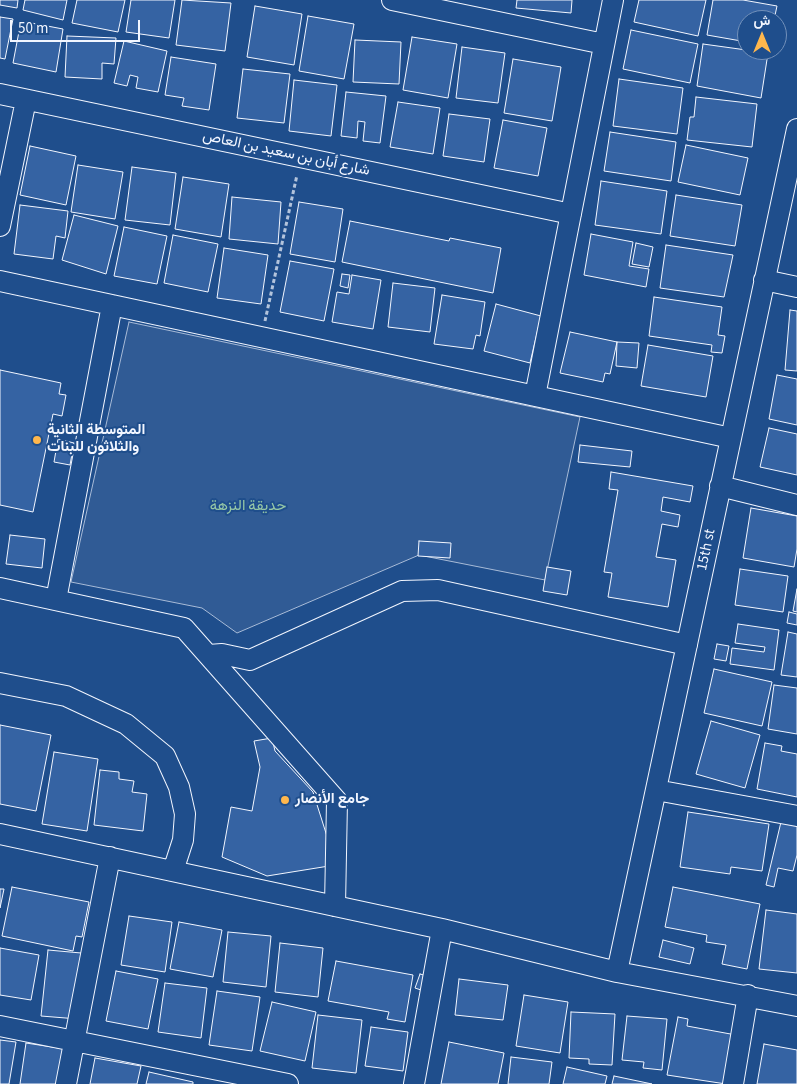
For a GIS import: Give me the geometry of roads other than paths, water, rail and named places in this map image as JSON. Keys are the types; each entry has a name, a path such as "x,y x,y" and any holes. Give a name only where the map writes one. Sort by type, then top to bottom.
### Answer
{"street":[{"path":"392,0 430,4 604,44"},
{"path":"536,396 612,0"},
{"name":"شارع أبان بن سعيد بن العاص","path":"0,94 571,214"},
{"path":"0,226 26,100"},
{"name":"15th st","path":"617,972 797,129"},
{"path":"764,280 797,287"},
{"path":"0,281 731,438"},
{"path":"56,600 112,305"},
{"path":"720,486 797,505"},
{"path":"0,588 184,628 337,801 334,906"},
{"path":"209,655 222,654 250,660 402,591 438,590 687,646"},
{"path":"0,683 66,696 126,724 165,756 179,788 185,814 182,840 174,871"},
{"path":"656,790 797,816"},
{"path":"0,834 442,929 617,972 748,995 797,1006"},
{"path":"66,1084 110,857"},
{"path":"414,1084 442,929"},
{"path":"733,1084 748,995"},
{"path":"0,1026 288,1084"}],"place":[{"name":"المتوسطة الثانية والثلاثون للبنات","path":"37,440"},
{"name":"جامع الأنصار","path":"285,800"}],"park label":[{"name":"حديقة النزهة","path":"248,507"}]}
